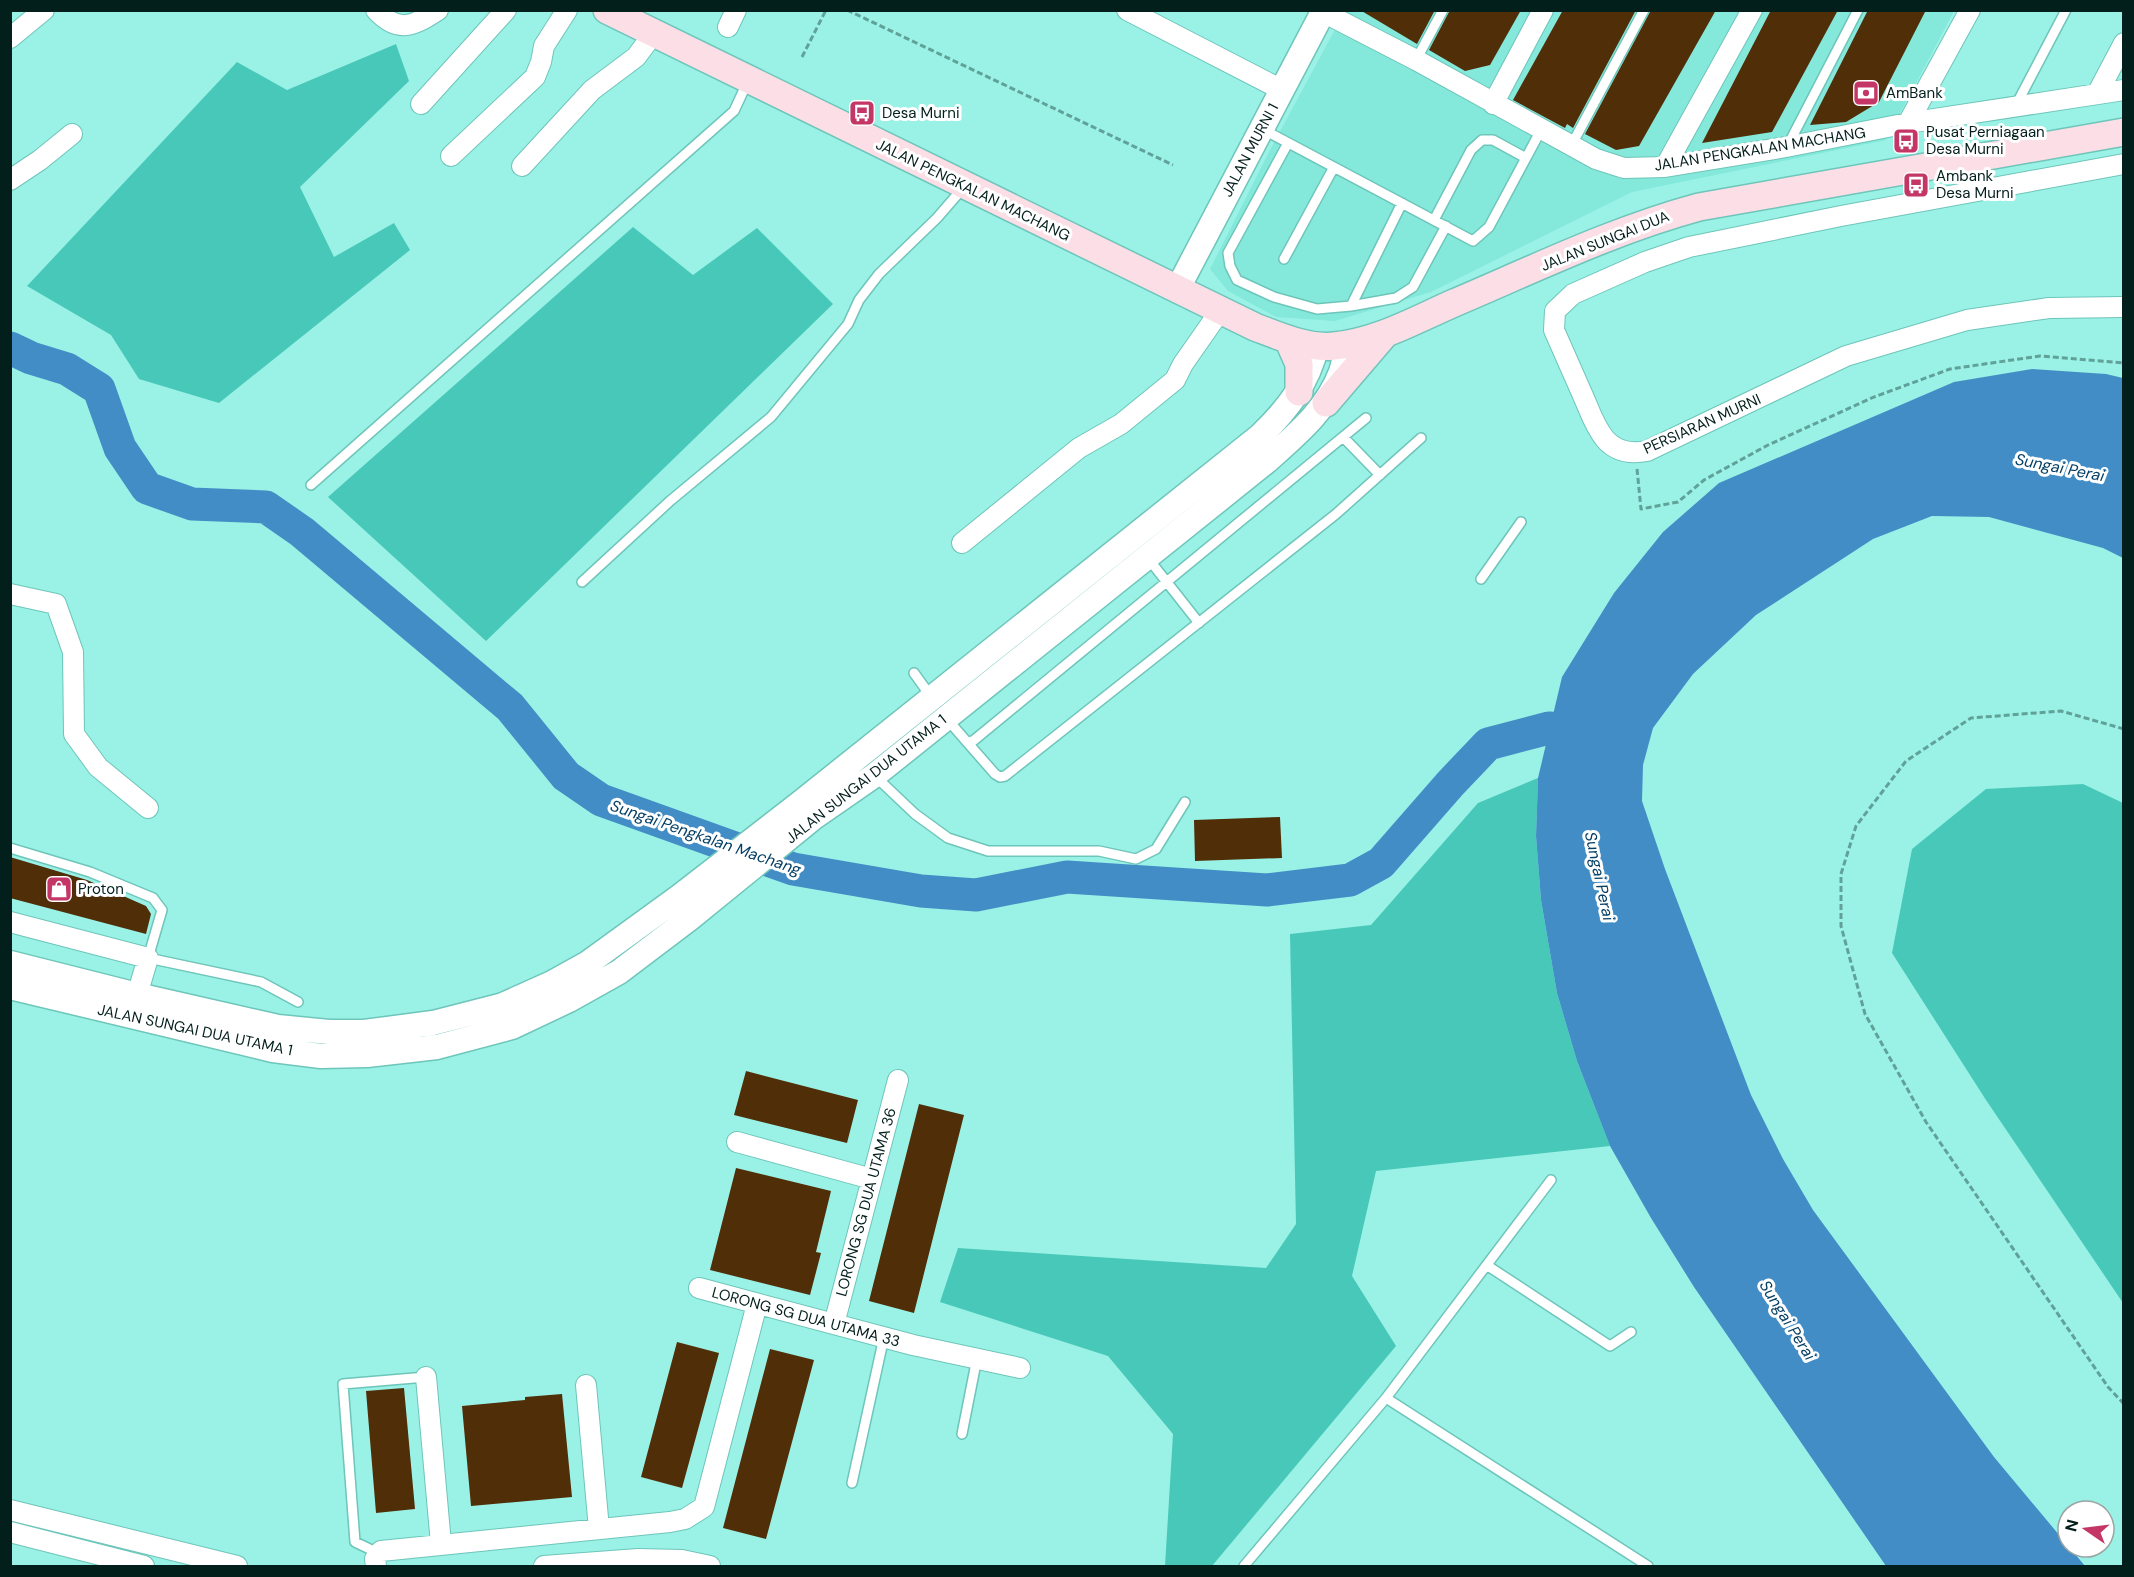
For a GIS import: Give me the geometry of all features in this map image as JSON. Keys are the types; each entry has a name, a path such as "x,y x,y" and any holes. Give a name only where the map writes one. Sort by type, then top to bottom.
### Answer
{"main road":[{"name":"JALAN PENGKALAN MACHANG","path":"620,13 654,33 1177,290"},
{"name":"JALAN SUNGAI DUA","path":"1177,290 1255,327 1288,339 1317,345 1347,344 1385,334 1656,218 1699,207 2124,132"},
{"path":"1326,403 1385,334"},
{"path":"1288,339 1299,364 1299,392"}],"street":[{"path":"10,38 44,10"},
{"path":"376,10 389,22 408,26 420,22 438,10"},
{"path":"421,104 506,10"},
{"path":"452,156 535,76 542,62 544,46 567,10"},
{"path":"1127,10 1282,90"},
{"path":"1493,104 1543,10"},
{"path":"1665,167 1752,10"},
{"path":"1908,123 1970,10"},
{"name":"JALAN MURNI 1","path":"1177,290 1324,11"},
{"name":"JALAN PENGKALAN MACHANG","path":"1324,11 1571,146 1596,159 1624,168 1665,167 1786,147 1908,123 2124,90"},
{"path":"522,166 592,90 636,57 654,33"},
{"path":"2097,94 2124,43"},
{"path":"10,180 40,160 72,134"},
{"name":"PERSIARAN MURNI","path":"2124,164 1841,216 1689,247 1645,262 1573,294 1555,311 1554,330 1595,424 1605,439 1615,447 1624,452 1635,453 1647,451 1846,356 1967,320 2049,308 2124,307"},
{"path":"962,543 1079,448 1121,424 1175,380 1183,364 1220,311"},
{"name":"JALAN SUNGAI DUA UTAMA 1","path":"10,963 278,1027 319,1031 364,1032 433,1023 503,1005 552,983 588,963 678,897 806,811 939,708 1147,557 1267,461 1326,403 1342,371 1347,344"},
{"name":"JALAN SUNGAI DUA UTAMA 1","path":"10,987 273,1050 321,1056 367,1055 437,1047 512,1027 569,1000 618,972 689,919 806,811 875,775 939,708 1260,436 1283,413 1299,392 1317,345"},
{"path":"10,594 57,604 73,652 74,734 98,767 148,808"},
{"path":"10,922 148,958"},
{"name":"JALAN SUNGAI DUA UTAMA 1","path":"137,995 148,958"},
{"name":"LORONG SG DUA UTAMA 36","path":"834,1324 898,1080"},
{"path":"737,1142 872,1179"},
{"name":"LORONG SG DUA UTAMA 33","path":"699,1288 913,1346 1020,1368"},
{"path":"377,1560 381,1551 685,1519 704,1507 757,1304"},
{"path":"426,1377 441,1544"},
{"path":"586,1385 599,1529"},
{"path":"10,1510 237,1566"},
{"path":"10,1532 114,1563 144,1566"},
{"path":"114,1536 114,1563"},
{"path":"544,1566 638,1559 710,1566"}],"lane":[{"path":"1416,60 1443,10"},
{"path":"1571,146 1644,10"},
{"path":"1786,147 1858,10"},
{"path":"2015,107 2066,10"},
{"path":"311,485 734,111 749,80"},
{"path":"1262,128 1473,241 1489,227 1541,130"},
{"path":"1434,220 1472,150 1482,140 1493,140 1526,158"},
{"path":"1288,143 1228,253 1230,266 1237,280 1274,297 1317,309 1396,298 1413,287 1446,226"},
{"path":"1284,259 1334,167"},
{"path":"582,582 670,501 771,417 848,324 859,300 879,274 937,218 965,186"},
{"path":"1351,306 1402,203"},
{"path":"967,742 973,741 1366,418"},
{"path":"1343,437 1380,475"},
{"path":"914,673 939,708 995,774 1000,777 1005,776 1336,514 1421,438"},
{"path":"1481,579 1521,522"},
{"path":"1147,557 1199,622"},
{"path":"875,775 915,814 948,838 988,851 1099,851 1136,859 1156,849 1185,802"},
{"path":"10,848 90,872 153,898 162,910 148,958 261,982 298,1002"},
{"path":"1244,1566 1386,1398 1551,1180"},
{"path":"1488,1266 1610,1346 1631,1332"},
{"path":"852,1483 884,1338"},
{"path":"962,1434 976,1358"},
{"path":"377,1560 355,1542 343,1384 426,1377"},
{"path":"1386,1398 1648,1566"}],"path":[{"path":"802,57 826,10"},
{"path":"847,10 1173,165"},
{"path":"1635,453 1641,509 1678,502 1704,480 1768,445 1874,397 1950,369 2040,356 2124,363"},
{"path":"2124,729 2061,711 1971,718 1906,761 1856,826 1841,874 1841,926 1865,1014 1926,1122 2108,1387 2124,1404"}],"shaded area":[{"path":"1345,11 1954,11 1886,140 1632,192 1431,292 1335,321 1276,317 1228,291 1210,269 1270,150"},
{"path":"396,44 409,81 300,187 334,257 394,223 410,250 219,403 139,379 111,335 27,286 237,62 287,90"},
{"path":"633,227 693,275 757,228 833,304 486,641 328,497"},
{"path":"1538,778 1536,836 1541,900 1557,993 1577,1061 1610,1146 1376,1171 1352,1276 1396,1346 1212,1566 1165,1566 1173,1434 1108,1356 940,1302 958,1248 1266,1268 1296,1224 1290,934 1371,925 1478,803"},
{"path":"2083,784 2123,803 2123,1303 1986,1100 1892,953 1912,849 1986,789"}],"water":[{"name":"Sungai Perai","path":"2032,369 2106,374 2123,378 2123,558 2103,548 1989,517 1932,516 1873,539 1756,615 1693,674 1653,728 1643,765 1642,801 1665,869 1751,1095 1783,1159 1813,1210 1994,1457 2056,1531 2056,1559 2079,1559 2085,1566 1886,1566 1694,1287 1610,1146 1577,1061 1557,993 1541,900 1536,836 1538,778 1562,677 1614,593 1663,532 1719,483 1954,382"}],"building":[{"path":"1360,10 1435,10 1417,44"},
{"path":"1450,10 1521,10 1490,65 1465,71 1429,50"},
{"path":"1563,10 1636,10 1573,128 1567,124 1565,128 1513,100"},
{"path":"1651,10 1716,10 1639,146 1616,150 1585,134"},
{"path":"1771,10 1838,10 1772,132 1702,143"},
{"path":"1868,10 1926,10 1879,102 1846,122 1810,125"},
{"path":"1280,817 1282,858 1195,861 1194,820"},
{"name":"Proton","path":"10,857 87,880 146,906 151,914 146,934 10,898"},
{"path":"746,1071 858,1100 847,1143 734,1115"},
{"path":"919,1104 964,1115 914,1313 869,1301"},
{"path":"736,1168 831,1191 816,1252 821,1253 810,1295 710,1270"},
{"path":"677,1342 719,1353 682,1488 641,1477"},
{"path":"770,1349 814,1360 766,1539 723,1528"},
{"path":"404,1388 415,1509 376,1513 366,1391"},
{"path":"562,1394 572,1497 471,1506 462,1406"}],"waterway":[{"name":"Sungai Pengkalan Machang","path":"10,348 31,358 67,369 99,389 120,448 147,488 192,504 266,507 302,532 510,707 566,776 601,800 793,869 921,891 976,895 1067,877 1267,890 1350,880 1381,863 1488,744 1549,728 1593,731"}],"place":[{"name":"AmBank","path":"1866,93"},
{"name":"Desa Murni","path":"862,113"},
{"name":"Pusat Perniagaan Desa Murni","path":"1906,141"},
{"name":"Ambank Desa Murni","path":"1916,185"},
{"name":"Proton","path":"59,889"}]}
